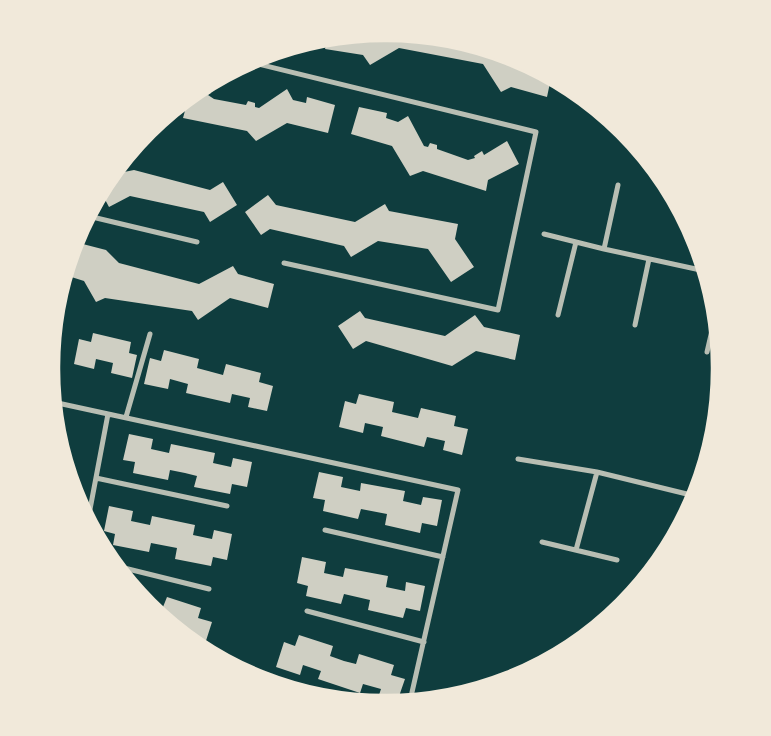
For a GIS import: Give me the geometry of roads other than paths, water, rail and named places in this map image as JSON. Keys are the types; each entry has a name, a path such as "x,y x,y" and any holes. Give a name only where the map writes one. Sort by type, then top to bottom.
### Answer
{"street":[{"path":"263,65 536,132 498,310 284,263"},
{"path":"604,249 618,185"},
{"path":"95,218 197,242"},
{"path":"544,234 697,269"},
{"path":"558,315 576,242"},
{"path":"635,324 649,259"},
{"path":"126,417 150,334"},
{"path":"707,352 711,337"},
{"path":"61,404 458,490 412,694"},
{"path":"90,508 108,414"},
{"path":"518,458 597,472 687,494"},
{"path":"576,550 597,472"},
{"path":"96,478 227,506"},
{"path":"325,530 443,557"},
{"path":"542,542 617,560"},
{"path":"128,569 209,589"},
{"path":"307,611 424,642"}]}
